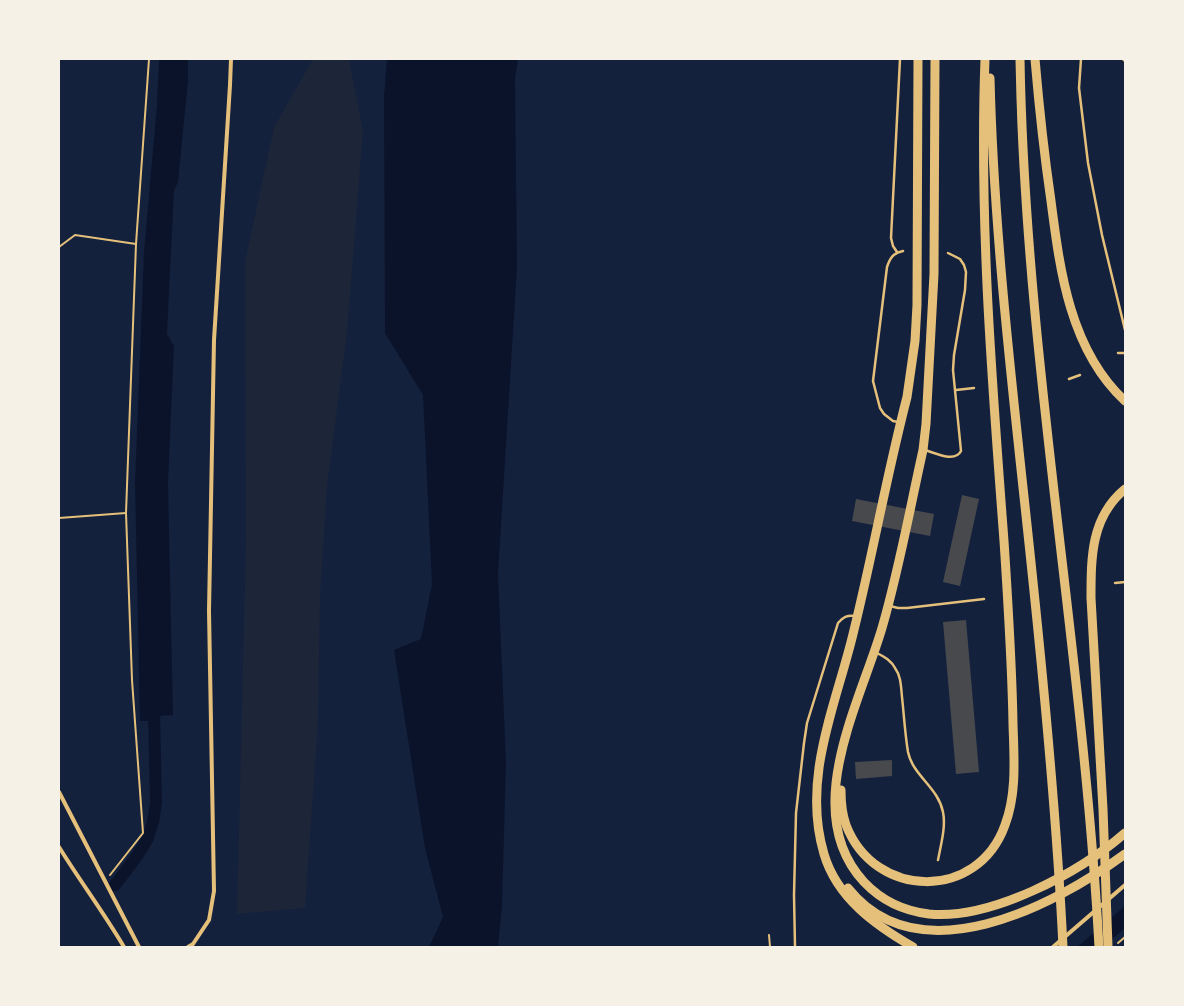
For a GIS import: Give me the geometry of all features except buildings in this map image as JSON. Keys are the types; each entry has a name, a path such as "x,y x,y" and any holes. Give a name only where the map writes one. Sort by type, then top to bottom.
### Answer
{"highway":[{"path":"913,947 870,919 847,896 837,883 827,862 820,840 816,807 816,788 820,754 847,661 858,616 900,422 907,397 911,371 915,341 917,305 918,59"},
{"path":"934,59 934,281 926,424 923,450 888,606 847,731 840,757 837,773 835,805 836,822 844,852 860,877 870,888 881,897 906,909 938,915 972,911 1028,893 1073,870 1098,854 1125,833"},
{"path":"840,757 842,807 846,824 853,839 863,854 877,866 893,875 909,881 928,882 945,881 961,875 976,866 988,855 1005,826 1014,786 1013,696 986,270 984,170 986,59"},
{"path":"990,59 994,171 1002,270 1013,402 1046,714 1063,947"},
{"path":"1020,59 1032,275 1052,479 1089,813 1099,947"},
{"path":"1035,59 1040,118 1052,212 1069,301 1075,323 1091,357 1109,384 1125,401"},
{"path":"1108,947 1091,598 1095,537 1106,510 1113,499 1125,489"},
{"path":"818,824 827,853 834,868 852,893 876,914 905,927 920,930 957,930 983,924 1025,911 1080,885 1125,854"}],"street":[{"path":"188,947 192,944 209,920 214,891 209,611 214,340 231,59"},
{"path":"59,792 139,947"},
{"path":"59,847 124,947"},
{"path":"1053,947 1125,885"}],"lane":[{"path":"897,252 893,246 891,238 900,59"},
{"path":"1081,59 1079,88 1088,162 1102,235 1125,330"},
{"path":"900,422 893,421 884,414 880,408 873,382 887,267 889,261 897,252 903,251"},
{"path":"923,450 956,457 962,446 953,370 954,355 965,290 966,272 960,259 948,253"},
{"path":"1118,353 1125,353"},
{"path":"1069,379 1080,376"},
{"path":"956,390 974,388"},
{"path":"1115,583 1125,582"},
{"path":"888,606 907,608 984,599"},
{"path":"795,947 794,895 796,814 807,722 838,623 846,616 858,616"},
{"path":"874,652 886,657 891,662 899,676 908,753 912,765 935,793 940,802 944,822 938,860"}],"path":[{"path":"105,880 143,833 132,680 126,513 136,244 149,59"},
{"path":"59,247 76,235 136,244"},
{"path":"59,518 126,513"},
{"path":"770,935 770,947"},
{"path":"1114,947 1125,937"}],"shaded area":[{"path":"159,59 188,59 188,81 178,182 174,191 167,334 174,346 168,483 173,715 159,716 159,728 149,728 149,721 140,721 135,483 144,252 157,104"},
{"path":"313,59 349,59 363,131 347,333 327,486 320,596 318,722 305,908 237,914 246,542 245,262 274,127"},
{"path":"387,59 518,59 515,79 517,268 498,574 506,762 502,906 498,947 429,947 443,917 425,848 394,650 421,639 432,584 423,395 385,333 384,97"},
{"path":"1125,906 1125,928 1103,947 1077,947"}],"waterway":[{"path":"115,885 137,856 148,838 153,822 156,803 154,712"}]}
